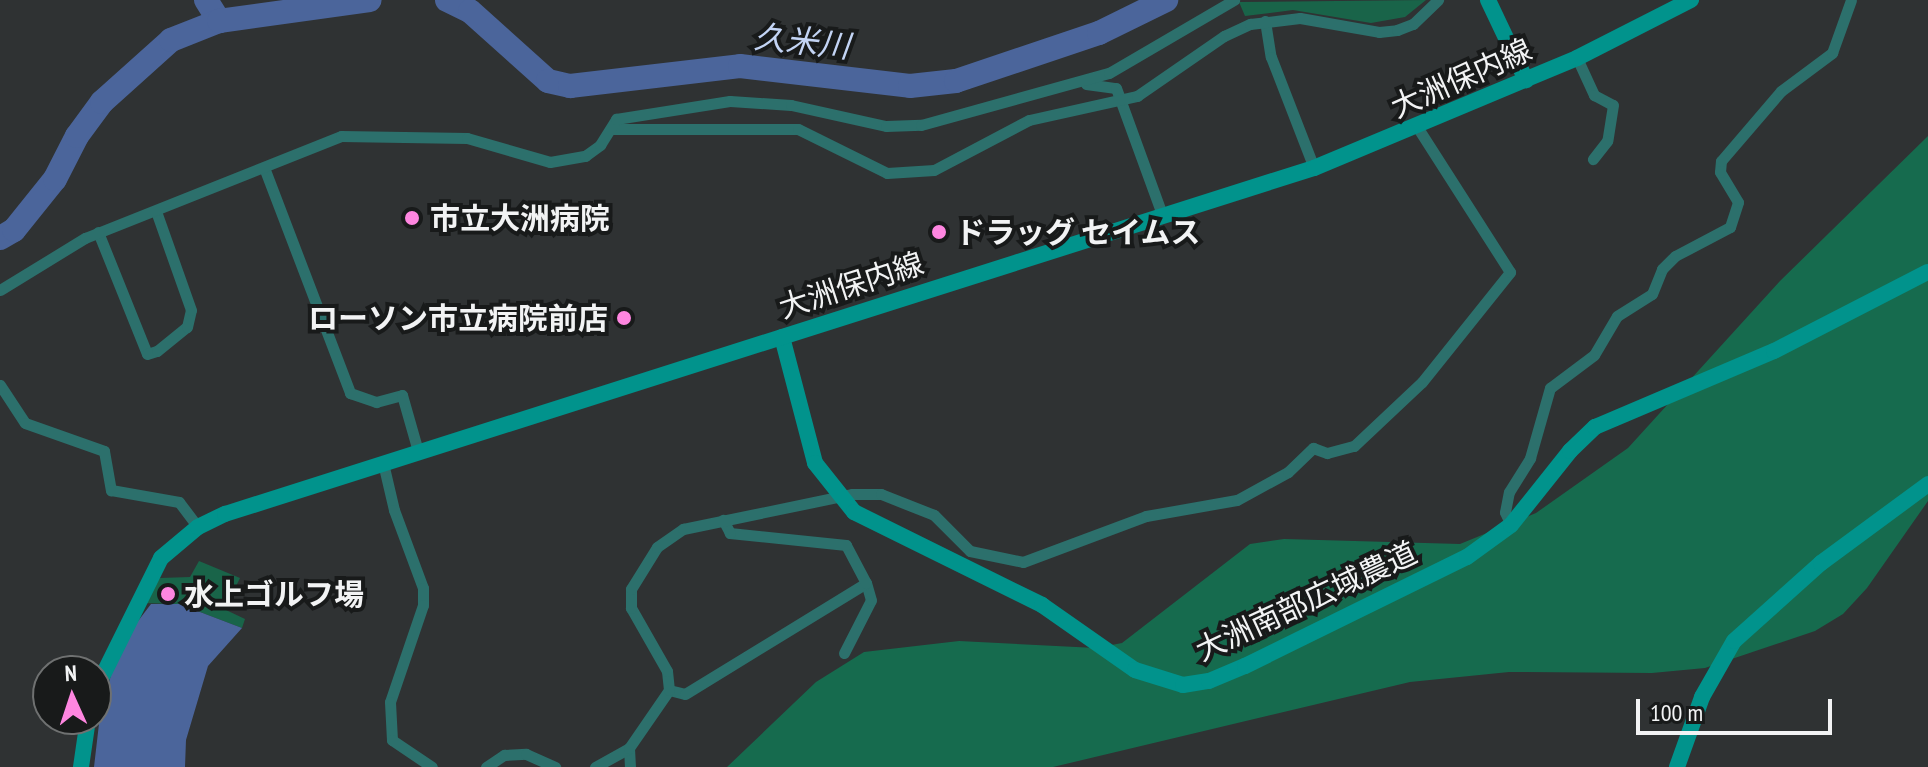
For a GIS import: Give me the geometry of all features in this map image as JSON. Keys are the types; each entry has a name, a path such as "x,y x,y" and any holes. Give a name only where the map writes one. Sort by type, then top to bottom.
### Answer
{"street":[{"path":"0,290 98,232 361,132 467,138 550,162 585,156 613,129 616,119 762,101 886,126 921,125 1069,85 1139,60 1234,0"},
{"path":"613,129 798,129 887,173 911,174 934,170 1029,120 1123,101 1161,83 1224,36 1265,21 1311,19 1379,32 1397,30 1413,24 1438,0"},
{"path":"1488,0 1526,80"},
{"name":"大洲保内線","path":"112,656 154,569 175,543 198,527 418,451 1314,168 1418,128 1577,58 1691,0"},
{"path":"1511,525 1505,512 1509,492 1530,458 1550,388 1594,355 1617,316 1652,294 1662,269 1675,256 1730,227 1738,202 1720,172 1721,161 1781,91 1832,53 1851,0"},
{"path":"1265,21 1271,57 1314,168"},
{"path":"1577,58 1594,95 1613,105 1607,141 1593,159"},
{"path":"1069,85 1116,88 1163,217"},
{"path":"595,767 629,748 669,690 667,671 631,608 631,589 667,538 723,520 838,498 881,494 934,515 970,551 1023,562 1146,516 1237,500 1288,472 1313,448 1327,453 1354,446 1422,382 1510,272 1418,128"},
{"path":"265,170 350,393 376,402 402,395 418,451"},
{"path":"98,232 147,354 157,351 187,327 191,310 156,211"},
{"name":"大洲南部広域農道","path":"782,337 806,437 823,479 838,498 878,527 1042,605 1135,670 1183,685 1245,666 1467,557 1511,525 1570,451 1595,427 1774,351 1928,272"},
{"path":"0,385 25,423 104,451 111,490 179,502 198,527"},
{"path":"383,463 394,510 423,588 423,605 390,702 392,740 432,767"},
{"path":"1677,767 1702,697 1734,641 1821,563 1928,484"},
{"path":"723,520 730,533 846,545 866,583 871,600 844,653"},
{"path":"669,690 685,694 866,583"},
{"path":"81,767 86,735"},
{"path":"629,748 630,767"},
{"path":"486,767 504,755 526,754 555,767"}],"green space":[{"path":"1426,0 1405,17 1371,23 1293,10 1245,16 1239,2"},
{"path":"1928,136 1928,501 1867,588 1843,614 1815,631 1705,668 1652,673 1509,672 1410,682 1053,767 727,767 816,682 864,652 959,641 1096,648 1122,643 1250,544 1284,539 1460,544 1536,513 1628,448 1780,281"},
{"name":"水上ゴルフ場","path":"199,561 240,578 228,603 186,591 245,619 242,628 179,604 141,603 160,578 190,577"}],"water":[{"path":"151,604 179,604 242,628 208,666 186,740 185,767 94,767 98,735 112,735 112,673 132,629"}],"waterway":[{"path":"206,0 219,21"},
{"name":"久米川","path":"0,238 14,230 55,179 77,136 102,102 171,40 219,21 370,0"},
{"name":"久米川","path":"447,0 470,11 548,81 570,86 740,66 910,86 956,81 1099,33 1166,0"}],"place":[{"name":"市立大洲病院","path":"412,218"},
{"name":"ドラッグ セイムス","path":"939,232"},
{"name":"ローソン市立病院前店","path":"624,318"},
{"name":"水上ゴルフ場","path":"168,594"}]}
